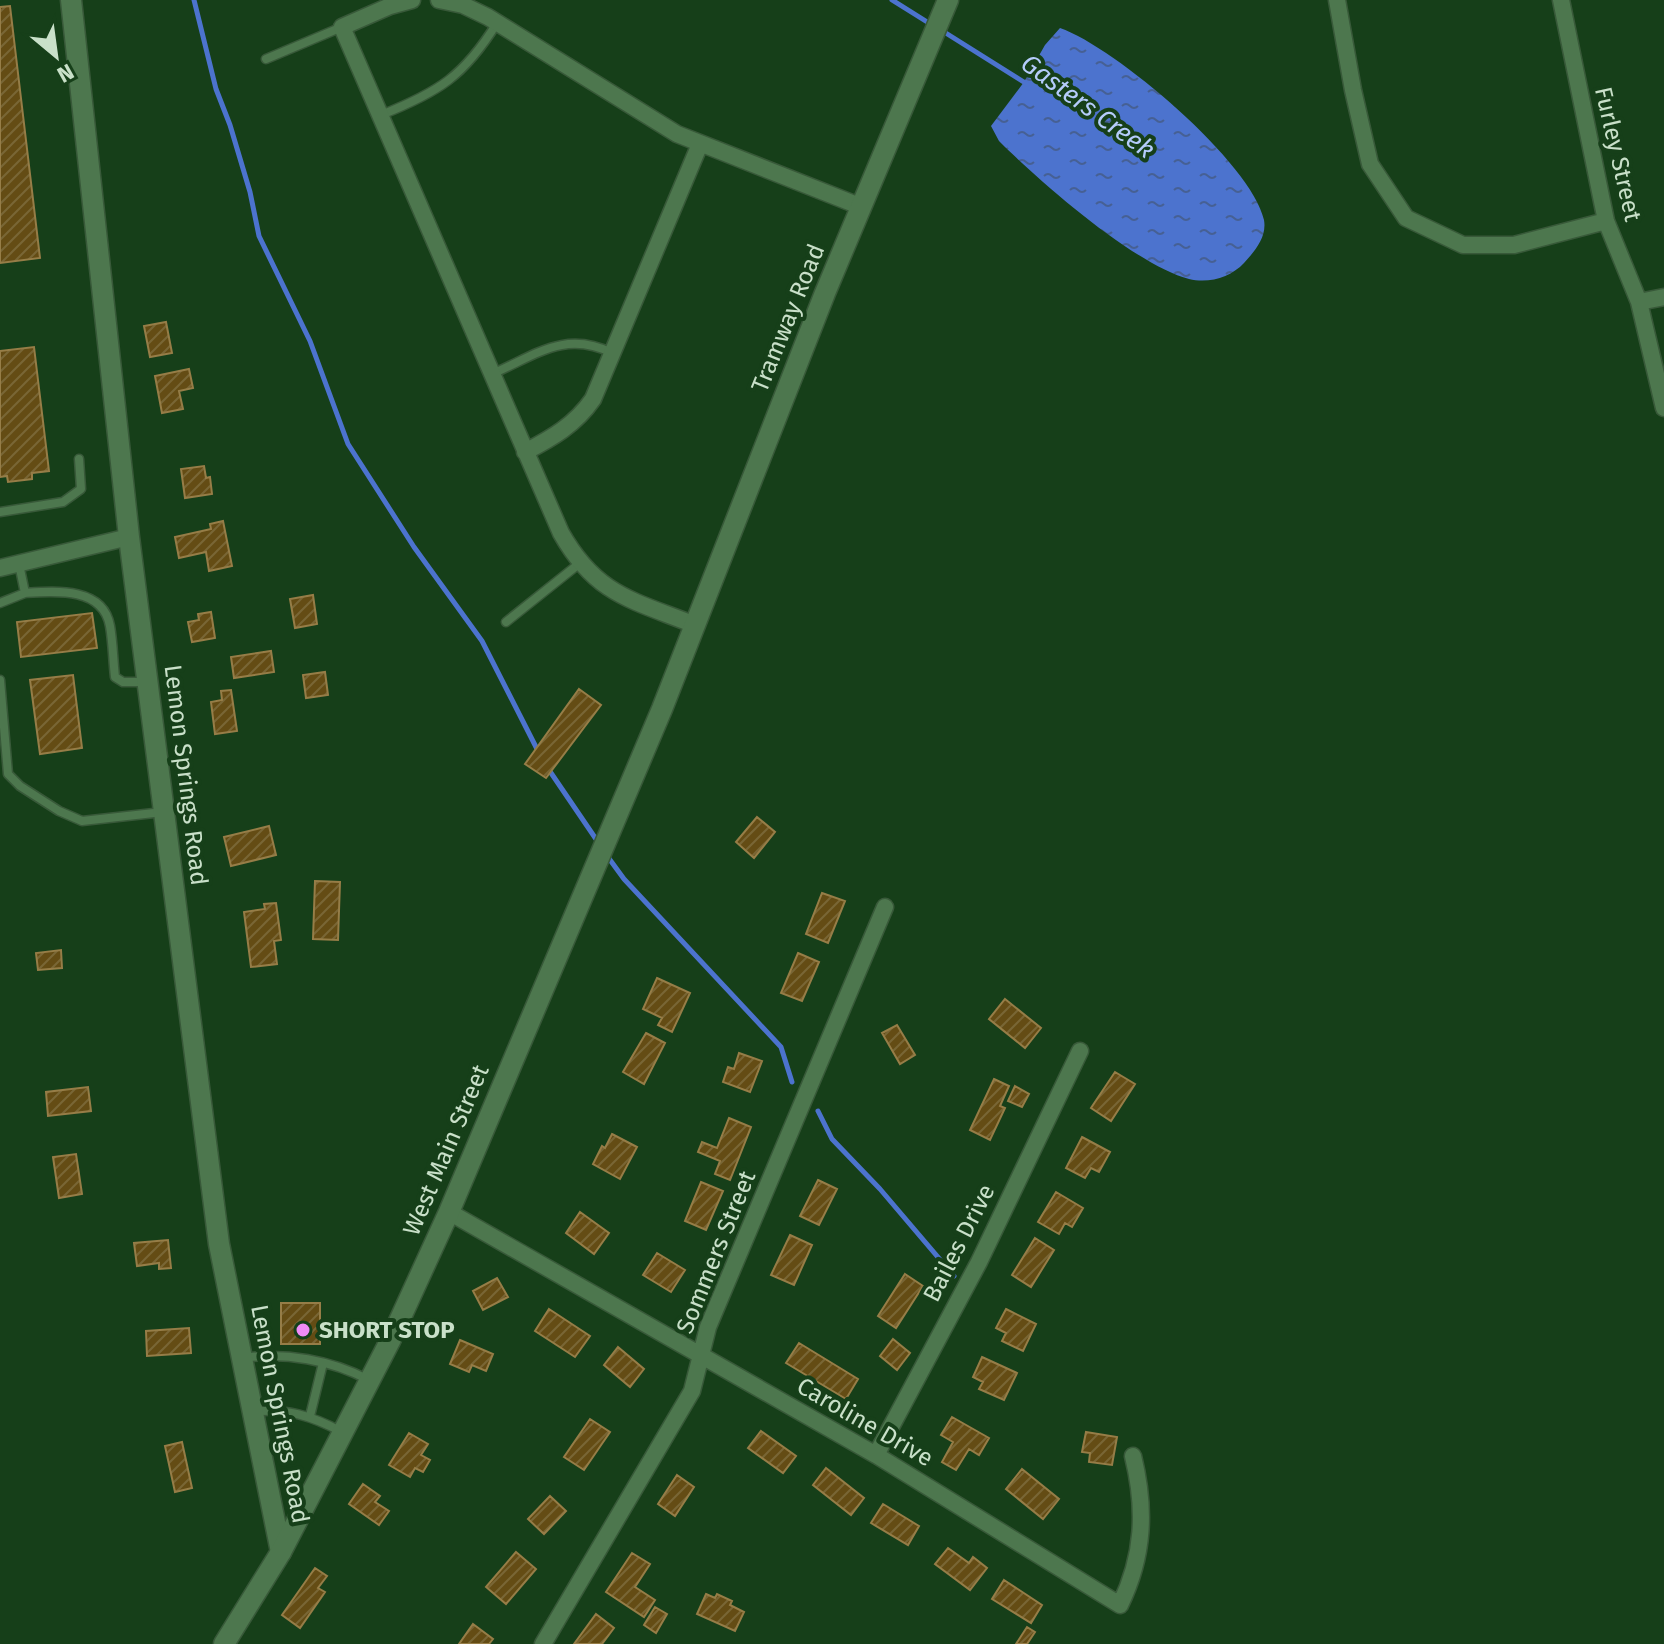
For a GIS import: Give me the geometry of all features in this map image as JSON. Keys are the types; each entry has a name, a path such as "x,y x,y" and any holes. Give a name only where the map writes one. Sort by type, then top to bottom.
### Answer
{"main road":[{"name":"Lemon Springs Road","path":"71,0 129,537 219,1244 281,1552"},
{"name":"Tramway Road","path":"682,658 825,293 948,0"},
{"name":"West Main Street","path":"224,1644 281,1552 369,1380 449,1212 682,658"}],"street":[{"path":"412,0 342,27 561,533 580,563 603,585 622,596 695,625"},
{"path":"439,0 463,5 497,23 677,134 862,207"},
{"path":"1337,0 1370,164 1406,218 1463,245 1514,245 1606,221"},
{"name":"Furley Street","path":"1561,0 1606,221 1639,302 1664,408"},
{"path":"525,452 566,429 582,416 593,399 700,144"},
{"path":"1639,302 1664,297"},
{"path":"0,568 129,537"},
{"name":"Sommers Street","path":"543,1644 692,1391 708,1327 885,907"},
{"name":"Bailes Drive","path":"876,1455 979,1262 1080,1051"},
{"name":"Caroline Drive","path":"449,1212 876,1455 1120,1605 1131,1582 1142,1532 1140,1482 1133,1456"}],"lane":[{"path":"381,115 432,92 460,72 477,54 497,23"},
{"path":"266,59 342,27"},
{"path":"491,374 572,342 586,342 612,353"},
{"path":"0,512 63,502 81,489 79,459"},
{"path":"506,622 580,563"},
{"path":"19,564 25,593"},
{"path":"0,603 25,593 60,591 92,599 102,607 110,624 115,677 123,682 148,682"},
{"path":"0,680 8,774 20,786 59,811 82,821 164,812"},
{"path":"242,1358 273,1354 346,1368 369,1380"},
{"path":"310,1416 323,1363"},
{"path":"253,1412 267,1410 310,1416 343,1432"}],"water":[{"path":"1060,28 1084,39 1146,82 1209,139 1235,169 1254,196 1264,220 1264,232 1259,243 1239,268 1219,278 1204,281 1167,271 1089,220 999,141 991,126 1024,82 1045,45"}],"building":[{"path":"10,6 40,258 0,263 0,7"},
{"path":"166,322 172,353 150,357 144,326"},
{"path":"34,347 49,471 32,473 32,479 8,482 7,476 0,477 0,351"},
{"path":"189,369 193,388 179,391 183,409 162,413 155,376"},
{"path":"204,466 206,478 210,477 212,494 185,498 181,469"},
{"path":"223,521 232,566 209,571 206,552 179,558 175,537 211,529 210,524"},
{"path":"313,595 317,624 295,628 290,599"},
{"path":"211,612 215,638 192,642 188,622 199,620 198,614"},
{"path":"92,613 97,648 21,657 17,622"},
{"path":"271,651 274,672 234,678 231,657"},
{"path":"325,672 328,695 306,698 303,675"},
{"path":"73,675 82,748 40,754 30,680"},
{"path":"579,689 601,705 546,778 525,764"},
{"path":"231,690 237,731 215,734 211,702 222,700 221,691"},
{"path":"757,817 775,832 754,858 736,842"},
{"path":"269,826 276,855 231,866 224,837"},
{"path":"315,881 340,882 338,940 313,939"},
{"path":"822,893 845,901 828,943 806,934"},
{"path":"276,903 281,940 274,941 277,964 251,967 244,912 265,909 264,904"},
{"path":"61,950 62,968 38,970 36,953"},
{"path":"798,953 819,962 802,1001 781,993"},
{"path":"657,978 690,993 672,1032 658,1025 662,1018 643,1009"},
{"path":"1005,999 1041,1028 1025,1048 989,1019"},
{"path":"897,1025 915,1055 900,1064 882,1033"},
{"path":"646,1033 665,1043 644,1084 623,1072"},
{"path":"739,1053 762,1061 750,1092 723,1082 728,1067 734,1069"},
{"path":"1115,1072 1135,1084 1111,1121 1091,1108"},
{"path":"994,1079 1009,1086 1000,1106 1005,1108 990,1140 970,1130"},
{"path":"1015,1086 1029,1094 1022,1107 1008,1101"},
{"path":"88,1087 91,1111 48,1116 46,1092"},
{"path":"729,1118 751,1127 730,1180 715,1174 720,1161 698,1152 702,1142 717,1148"},
{"path":"612,1134 637,1147 620,1179 593,1164"},
{"path":"1082,1137 1110,1152 1099,1172 1091,1168 1085,1178 1066,1168"},
{"path":"76,1154 82,1194 59,1198 53,1157"},
{"path":"818,1180 837,1189 819,1225 800,1216"},
{"path":"701,1182 723,1191 706,1230 685,1221"},
{"path":"1056,1192 1083,1208 1072,1227 1065,1223 1059,1234 1038,1222"},
{"path":"580,1212 609,1233 594,1254 566,1233"},
{"path":"790,1235 812,1245 794,1285 771,1275"},
{"path":"1035,1238 1054,1250 1031,1287 1012,1275"},
{"path":"168,1240 171,1268 159,1269 159,1263 137,1266 134,1243"},
{"path":"657,1253 685,1270 671,1292 643,1275"},
{"path":"905,1274 923,1286 896,1328 878,1316"},
{"path":"497,1278 508,1297 483,1310 473,1291"},
{"path":"281,1303 320,1303 320,1344 281,1344"},
{"path":"549,1309 590,1336 575,1357 535,1331"},
{"path":"1006,1309 1036,1324 1023,1351 1002,1341 1006,1333 996,1328"},
{"path":"189,1328 191,1353 147,1356 146,1331"},
{"path":"893,1339 910,1353 897,1370 880,1356"},
{"path":"460,1340 493,1354 486,1371 472,1365 469,1372 450,1364"},
{"path":"799,1343 858,1379 846,1399 786,1363"},
{"path":"618,1347 644,1369 630,1387 604,1365"},
{"path":"982,1357 1017,1373 1004,1400 979,1389 983,1382 973,1377"},
{"path":"952,1417 989,1438 979,1455 969,1449 956,1470 942,1462 953,1442 941,1435"},
{"path":"590,1419 610,1432 584,1470 564,1457"},
{"path":"761,1431 796,1456 783,1473 748,1448"},
{"path":"1086,1432 1117,1437 1112,1465 1089,1462 1090,1453 1082,1452"},
{"path":"409,1433 428,1444 421,1455 430,1460 423,1472 415,1468 410,1477 389,1465"},
{"path":"182,1442 192,1488 175,1492 165,1446"},
{"path":"826,1468 864,1498 851,1515 813,1485"},
{"path":"1022,1469 1059,1499 1043,1519 1006,1489"},
{"path":"677,1475 694,1487 675,1516 658,1504"},
{"path":"363,1484 380,1496 375,1502 389,1511 379,1525 349,1504"},
{"path":"550,1496 566,1511 544,1534 528,1519"},
{"path":"883,1504 919,1526 908,1545 871,1523"},
{"path":"948,1548 969,1563 973,1557 987,1568 970,1590 935,1564"},
{"path":"516,1552 536,1569 506,1604 486,1587"},
{"path":"632,1553 650,1564 635,1587 655,1600 644,1617 606,1592"},
{"path":"315,1568 327,1576 318,1588 325,1592 300,1628 282,1615"},
{"path":"1004,1580 1042,1605 1031,1623 992,1599"},
{"path":"706,1594 715,1598 717,1594 732,1601 730,1605 744,1612 735,1631 697,1614"},
{"path":"655,1607 667,1614 656,1633 644,1625"},
{"path":"596,1614 614,1628 602,1644 574,1644"},
{"path":"473,1624 493,1639 489,1644 459,1644"},
{"path":"1027,1627 1035,1632 1027,1644 1016,1644"}],"waterway":[{"path":"194,0 216,89 250,192 259,236 310,341 348,444 414,547 482,641 538,751"},
{"name":"Gasters Creek","path":"892,0 932,25"},
{"name":"Gasters Creek","path":"941,30 1027,84"},
{"path":"547,767 600,845"},
{"path":"605,853 624,879 781,1047 792,1082"},
{"path":"818,1111 832,1139 880,1189 954,1276"}],"place":[{"name":"SHORT STOP","path":"303,1330"}]}
